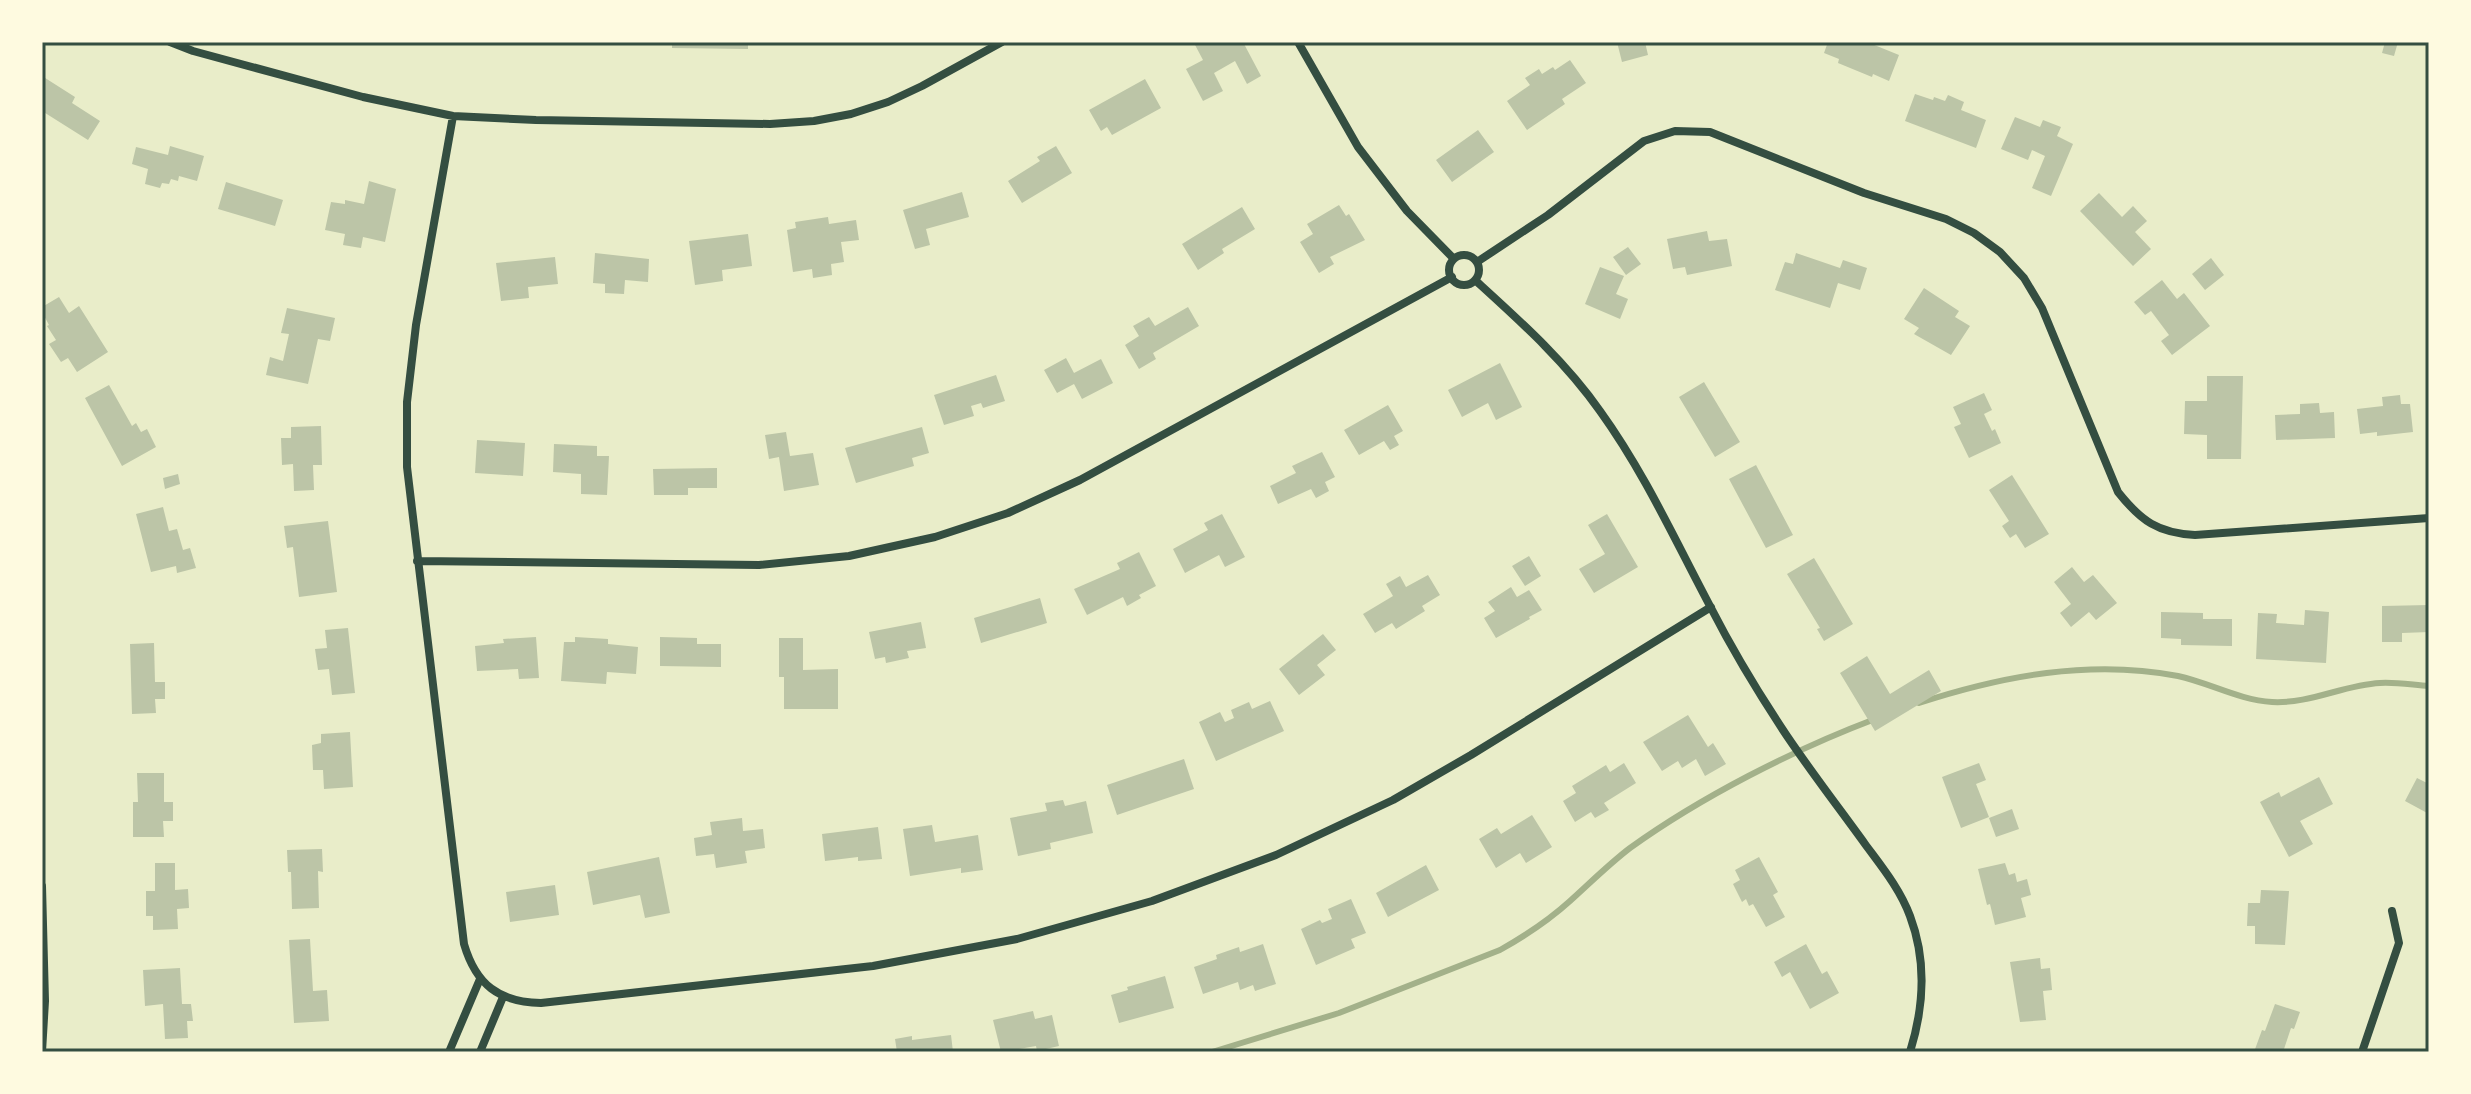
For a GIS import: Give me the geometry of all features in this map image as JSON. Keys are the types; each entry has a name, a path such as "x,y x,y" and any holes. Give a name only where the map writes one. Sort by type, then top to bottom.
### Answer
{"street":[{"path":"170,42 347,93 453,116 727,123 814,121 851,114 888,102 922,86 1002,42"},
{"path":"1298,42 1358,147 1407,211 1454,259"},
{"path":"453,116 416,325 409,381 407,467 464,944 470,963 480,979 503,997 521,1003 541,1003 873,966 1017,939 1152,901 1276,855 1393,800 1711,607"},
{"path":"1477,262 1548,215 1644,141 1675,131 1710,132 1864,193 1946,219 1974,233 2000,252 2024,278 2042,308 2118,492 2136,514 2158,528 2195,535 2429,518"},
{"path":"1465,255 1477,262 1479,267 1475,280 1466,284 1452,277 1450,267 1454,259 1465,255"},
{"path":"417,561 759,565 849,556 935,537 1008,513 1080,480 1452,277"},
{"path":"1475,280 1536,335 1600,411 1645,481 1736,656 1788,737 1895,885 1910,914 1919,946 1923,984 1918,1026 1910,1052"},
{"path":"42,886 45,1001 42,1052"},
{"path":"2362,1052 2399,943 2392,911"},
{"path":"449,1052 480,979"},
{"path":"480,1052 503,997"}],"building":[{"path":"672,42 748,42 748,49 672,48"},
{"path":"1243,42 1261,76 1247,84 1235,61 1214,73 1223,91 1203,101 1186,69 1203,60 1194,43"},
{"path":"1617,42 1645,42 1648,55 1622,62"},
{"path":"1828,42 1867,42 1899,55 1889,81 1838,63 1839,59 1824,53"},
{"path":"2385,42 2398,42 2394,56 2382,53"},
{"path":"1570,60 1586,83 1562,99 1565,104 1527,130 1507,101 1530,85 1525,78 1539,69 1542,74 1553,67 1555,70"},
{"path":"42,76 75,97 72,103 100,121 88,140 42,111"},
{"path":"1145,79 1161,108 1112,135 1107,127 1101,131 1089,110"},
{"path":"1915,94 1945,101 1948,95 1964,102 1961,110 1986,120 1976,148 1905,121"},
{"path":"2015,117 2040,127 2043,120 2061,127 2057,136 2073,144 2051,196 2032,188 2045,156 2032,150 2028,160 2001,149"},
{"path":"1478,130 1494,152 1452,182 1436,160"},
{"path":"170,146 204,156 197,181 179,176 178,181 171,179 169,184 162,183 160,188 145,184 148,169 132,164 136,147 168,155"},
{"path":"1056,146 1072,173 1022,203 1008,181 1040,161 1037,157"},
{"path":"369,181 396,189 385,242 363,237 361,248 343,245 345,234 325,230 331,202 345,204 345,200 364,204"},
{"path":"226,182 283,200 275,226 218,209"},
{"path":"962,192 969,217 926,229 930,245 915,249 903,210"},
{"path":"2099,193 2122,217 2133,206 2147,221 2135,232 2151,249 2133,266 2080,211"},
{"path":"1339,205 1346,216 1349,214 1365,240 1330,257 1334,264 1319,273 1300,242 1313,234 1307,224"},
{"path":"1242,207 1255,229 1222,249 1224,253 1198,270 1182,244"},
{"path":"828,217 829,224 856,220 859,240 841,242 844,262 831,264 832,275 813,278 812,269 793,272 787,230 796,228 795,222"},
{"path":"1707,231 1709,241 1727,239 1732,266 1687,275 1685,267 1673,269 1667,239"},
{"path":"748,234 752,266 722,270 723,281 695,285 689,241"},
{"path":"1628,247 1641,264 1626,275 1613,257"},
{"path":"595,253 649,259 648,282 625,280 624,294 605,293 605,284 593,283"},
{"path":"1796,253 1840,268 1843,260 1867,268 1860,290 1838,283 1830,308 1775,290 1785,262 1793,264"},
{"path":"555,257 558,284 528,287 529,298 501,301 496,263"},
{"path":"2211,258 2224,275 2205,290 2192,274"},
{"path":"1600,267 1624,276 1616,294 1628,299 1620,319 1585,304"},
{"path":"2162,280 2177,299 2184,293 2210,326 2172,355 2161,341 2169,335 2151,311 2145,315 2134,302"},
{"path":"1924,288 1959,311 1955,317 1970,326 1951,355 1914,334 1919,328 1904,319"},
{"path":"59,297 69,313 79,306 108,352 77,372 68,358 61,362 49,344 56,340 47,326 42,307"},
{"path":"1188,307 1199,326 1153,353 1156,359 1139,369 1125,345 1139,336 1133,326 1149,317 1155,326"},
{"path":"287,308 335,318 330,341 318,339 308,384 266,375 270,357 283,361 289,334 281,333"},
{"path":"1066,358 1074,373 1101,359 1113,383 1082,399 1074,384 1057,393 1044,370"},
{"path":"1500,363 1522,407 1496,420 1488,403 1462,417 1448,390"},
{"path":"996,375 1005,401 983,408 981,403 971,406 974,416 944,425 934,395"},
{"path":"2207,376 2243,376 2241,459 2207,459 2207,435 2184,434 2185,401 2207,401"},
{"path":"1704,382 1740,442 1715,457 1679,397"},
{"path":"109,385 132,426 136,423 141,432 147,429 156,447 122,466 85,398"},
{"path":"1984,393 1992,410 1984,414 2001,443 1969,458 1954,427 1961,424 1953,407"},
{"path":"2400,395 2401,404 2410,404 2413,432 2377,436 2377,432 2360,434 2357,409 2383,406 2382,397"},
{"path":"2319,403 2320,413 2334,412 2335,438 2276,440 2275,415 2300,414 2300,404"},
{"path":"1388,405 1403,431 1394,436 1399,445 1390,450 1384,441 1359,455 1344,430"},
{"path":"321,426 322,465 313,465 314,490 294,491 293,464 282,465 281,438 291,438 291,427"},
{"path":"922,427 929,453 912,458 914,466 856,483 845,448"},
{"path":"786,432 790,456 813,453 819,485 784,491 779,457 769,459 765,435"},
{"path":"477,440 525,443 523,476 475,473"},
{"path":"554,444 597,446 597,456 609,456 607,495 581,494 581,474 553,472"},
{"path":"1322,452 1335,477 1325,482 1329,491 1316,498 1311,489 1278,504 1270,486 1296,473 1292,466"},
{"path":"1756,465 1793,535 1766,548 1729,479"},
{"path":"717,468 717,488 688,488 688,495 654,495 653,469"},
{"path":"178,474 180,484 165,489 163,478"},
{"path":"2012,475 2049,534 2025,548 2016,534 2010,538 2002,526 2009,521 1989,490"},
{"path":"163,507 169,531 177,529 183,550 190,548 196,568 177,573 176,566 151,572 136,514"},
{"path":"1222,514 1245,557 1225,567 1219,555 1185,573 1173,549 1208,530 1204,523"},
{"path":"1607,514 1638,567 1594,593 1579,569 1605,554 1588,525"},
{"path":"328,521 337,592 299,597 293,547 287,548 284,526"},
{"path":"1139,552 1156,586 1127,606 1123,597 1087,615 1074,589 1120,569 1117,563"},
{"path":"1529,556 1541,576 1525,586 1512,566"},
{"path":"1814,558 1853,624 1824,641 1817,629 1820,628 1787,574"},
{"path":"2072,567 2084,582 2093,575 2117,603 2096,620 2089,612 2071,627 2060,613 2071,604 2054,582"},
{"path":"1428,575 1440,595 1422,606 1425,611 1396,629 1392,623 1375,633 1363,614 1393,596 1386,584 1400,576 1406,587"},
{"path":"1511,587 1517,597 1529,590 1542,610 1496,638 1484,618 1495,611 1488,602"},
{"path":"1040,598 1047,623 981,643 974,618"},
{"path":"2429,605 2429,632 2402,633 2402,642 2382,642 2382,606"},
{"path":"2305,610 2329,612 2326,663 2256,659 2258,613 2277,614 2276,623 2304,625"},
{"path":"2161,612 2203,613 2203,619 2232,619 2232,646 2181,645 2181,639 2161,638"},
{"path":"921,622 926,648 907,651 909,658 886,663 885,657 875,659 869,632"},
{"path":"348,628 355,693 332,695 329,669 318,670 315,649 327,648 325,630"},
{"path":"1323,634 1336,650 1317,665 1325,675 1299,695 1279,669"},
{"path":"536,637 539,678 519,679 518,669 477,671 475,646 504,643 503,639"},
{"path":"575,637 608,639 608,644 638,647 636,674 607,672 606,684 561,681 564,642 575,642"},
{"path":"660,637 697,638 697,644 721,644 721,667 660,666"},
{"path":"779,638 803,638 803,670 838,669 838,709 784,709 784,677 779,677"},
{"path":"154,643 155,682 165,682 165,699 155,699 156,713 132,714 130,644"},
{"path":"1867,656 1890,694 1929,670 1941,691 1875,731 1840,673"},
{"path":"1270,701 1284,731 1216,761 1199,722 1220,712 1225,722 1234,718 1231,710 1249,702 1252,709"},
{"path":"1688,715 1708,747 1713,743 1726,764 1705,776 1696,759 1682,768 1678,761 1662,771 1643,742"},
{"path":"350,732 353,787 324,789 323,770 313,770 312,745 321,743 321,734"},
{"path":"1184,759 1194,789 1117,815 1107,785"},
{"path":"1624,763 1636,783 1604,803 1609,810 1595,818 1591,812 1575,822 1563,801 1576,793 1572,786 1606,765 1610,772"},
{"path":"1979,763 1986,780 1976,784 1989,817 1961,828 1942,777"},
{"path":"137,773 164,773 164,802 173,802 173,821 163,821 164,837 133,837 133,802 138,802"},
{"path":"2319,777 2333,804 2300,821 2313,844 2289,857 2260,802 2279,792 2281,797"},
{"path":"2417,778 2429,784 2429,814 2405,801"},
{"path":"1063,800 1065,806 1086,801 1093,833 1050,843 1051,849 1018,856 1010,818 1047,811 1045,803"},
{"path":"2012,809 2019,829 1996,837 1989,818"},
{"path":"1532,815 1552,847 1526,863 1520,853 1496,868 1479,839 1497,828 1501,834"},
{"path":"742,818 743,831 763,829 765,848 745,851 747,863 716,868 714,854 696,856 694,838 712,835 710,822"},
{"path":"932,825 935,842 978,835 983,870 961,873 961,868 910,876 903,829"},
{"path":"878,827 882,859 858,861 858,857 825,861 822,834"},
{"path":"322,849 323,872 318,871 319,908 292,909 287,850"},
{"path":"659,857 670,913 645,918 640,895 593,905 587,872"},
{"path":"1759,857 1778,892 1773,895 1785,917 1766,927 1753,904 1749,906 1746,899 1742,902 1733,884 1740,880 1735,870"},
{"path":"155,863 175,863 175,890 188,889 189,908 177,909 178,929 153,930 153,916 146,916 146,891 155,891"},
{"path":"2005,863 2009,875 2015,873 2017,882 2027,879 2031,895 2021,898 2026,917 1995,925 1978,869"},
{"path":"1426,865 1439,890 1388,917 1376,893"},
{"path":"555,885 559,915 510,922 506,892"},
{"path":"2261,890 2289,891 2285,945 2255,944 2255,926 2247,926 2248,903 2260,903"},
{"path":"1351,899 1366,933 1351,939 1355,948 1316,965 1301,929 1320,920 1322,923 1332,919 1328,909"},
{"path":"310,939 313,991 327,990 329,1021 294,1023 289,940"},
{"path":"1263,944 1276,984 1255,991 1253,985 1240,990 1238,982 1203,994 1194,967 1239,947 1240,952"},
{"path":"1806,944 1822,974 1827,971 1839,993 1810,1009 1790,972 1782,977 1774,962"},
{"path":"2040,958 2041,969 2050,968 2052,990 2043,991 2046,1020 2020,1022 2010,962"},
{"path":"180,968 182,1004 191,1004 193,1021 187,1021 188,1038 165,1039 163,1004 145,1006 143,970"},
{"path":"1165,976 1174,1008 1119,1023 1111,995"},
{"path":"2275,1004 2300,1012 2294,1029 2291,1028 2283,1052 2254,1052 2262,1030 2265,1031"},
{"path":"1033,1011 1035,1019 1052,1015 1059,1046 1037,1051 1036,1046 1001,1052 993,1020"},
{"path":"951,1035 953,1052 897,1052 895,1039"}],"waterway":[{"path":"1919,703 2014,678 2079,670 2112,669 2178,676 2248,698 2272,702 2300,700 2380,683 2429,686"},
{"path":"1212,1052 1339,1013 1500,950 1554,915 1630,848 1687,811 1780,760 1875,719"}]}
